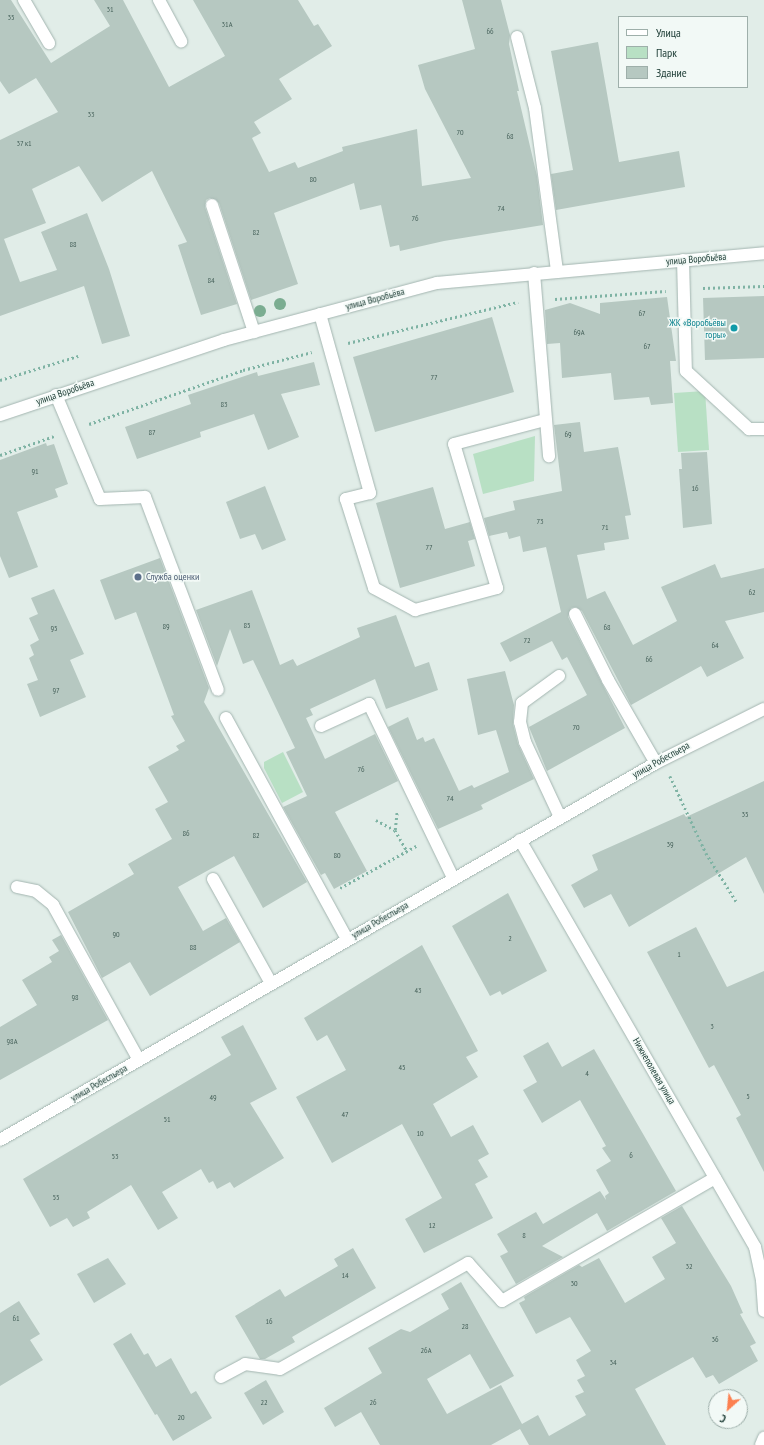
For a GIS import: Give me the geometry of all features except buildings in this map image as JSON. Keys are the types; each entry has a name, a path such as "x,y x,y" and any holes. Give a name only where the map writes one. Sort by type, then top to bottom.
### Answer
{"street":[{"path":"24,0 49,43"},
{"path":"159,0 181,41"},
{"path":"517,37 535,108 557,270"},
{"path":"212,205 254,332"},
{"name":"улица Воробьёва","path":"0,415 56,395 254,332 437,283 557,270 764,253"},
{"path":"683,260 686,371 749,429 764,429"},
{"path":"534,273 549,456"},
{"path":"320,314 370,493 346,499 374,588 415,610 497,588 454,444 545,420"},
{"path":"56,395 100,499 145,497 218,690"},
{"path":"575,614 608,680 659,761"},
{"path":"559,676 522,703 520,722 525,742 560,817"},
{"path":"321,726 369,704 453,878"},
{"name":"улица Робеспьера","path":"0,1140 453,878 659,761 764,709"},
{"path":"226,718 347,939"},
{"name":"Нижнеполевая улица","path":"520,840 755,1247 763,1281 764,1311"},
{"path":"213,880 271,983"},
{"path":"17,887 36,891 53,905 139,1060"},
{"path":"221,1377 245,1364 280,1369 468,1263 502,1301 715,1178"},
{"path":"761,1445 764,1438"}],"path":[{"path":"0,455 243,370 506,303 684,289 764,286"},
{"path":"0,380 78,356"},
{"path":"659,761 706,853 736,901"},
{"path":"395,830 397,811"},
{"path":"376,820 395,830 407,851"},
{"path":"324,897 433,837"}],"green space":[{"path":"705,391 709,450 678,452 674,393"},
{"path":"535,436 534,481 483,494 473,454"},
{"path":"283,752 303,792 282,803 264,768 264,762"}],"place":[{"name":"ЖК «Воробьёвы горы»","path":"734,328"},
{"name":"Служба оценки","path":"138,577"}]}
